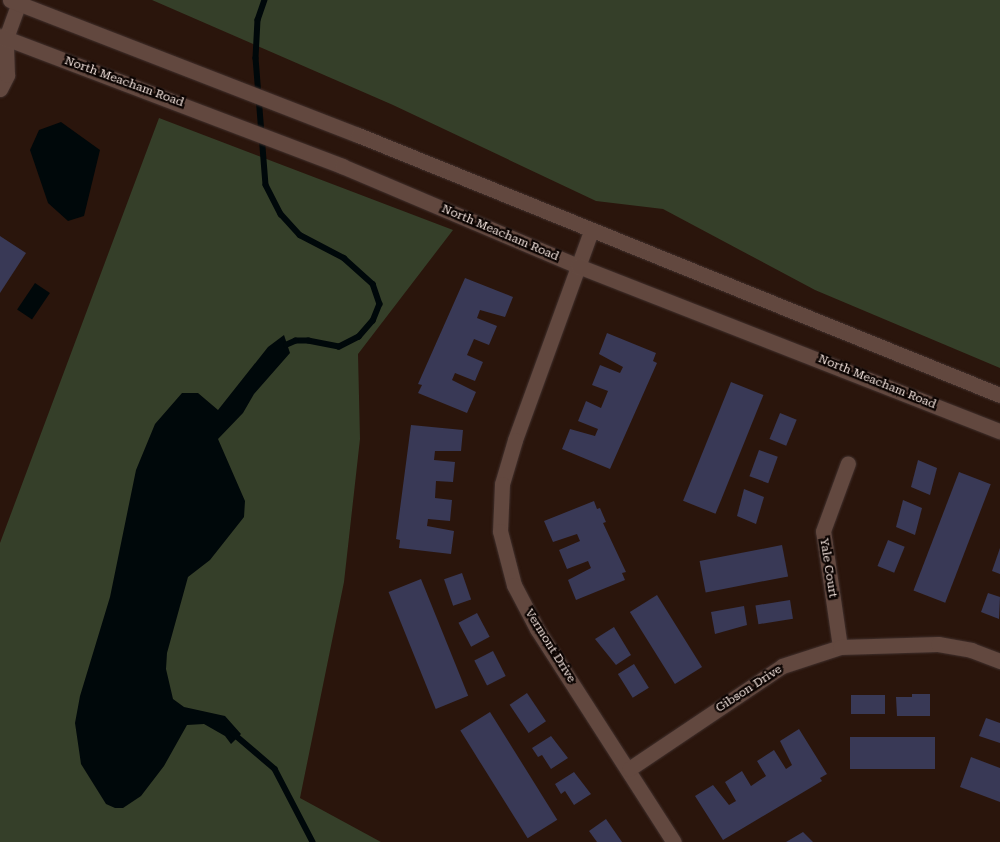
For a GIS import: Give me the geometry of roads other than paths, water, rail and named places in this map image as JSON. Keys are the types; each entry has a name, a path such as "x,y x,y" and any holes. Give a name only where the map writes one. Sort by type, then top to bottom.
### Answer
{"main road":[{"path":"0,89 7,75 2,39 14,2 296,111 1000,395"},
{"name":"North Meacham Road","path":"2,39 298,148 578,266 1000,431"},
{"name":"Vermont Drive","path":"591,231 507,466 502,484 500,531 514,585 537,629 629,769 674,842"},
{"name":"Yale Court","path":"840,647 823,532 848,463"},
{"name":"Gibson Drive","path":"629,769 782,666 840,647 938,644 971,650 1000,662"}],"waterway":[{"path":"265,0 258,20 256,58 266,185 281,214 300,235 344,258 373,284 380,304 373,321 359,337 339,347 309,341 296,341 287,345"},
{"path":"233,733 275,769 313,842"}]}
